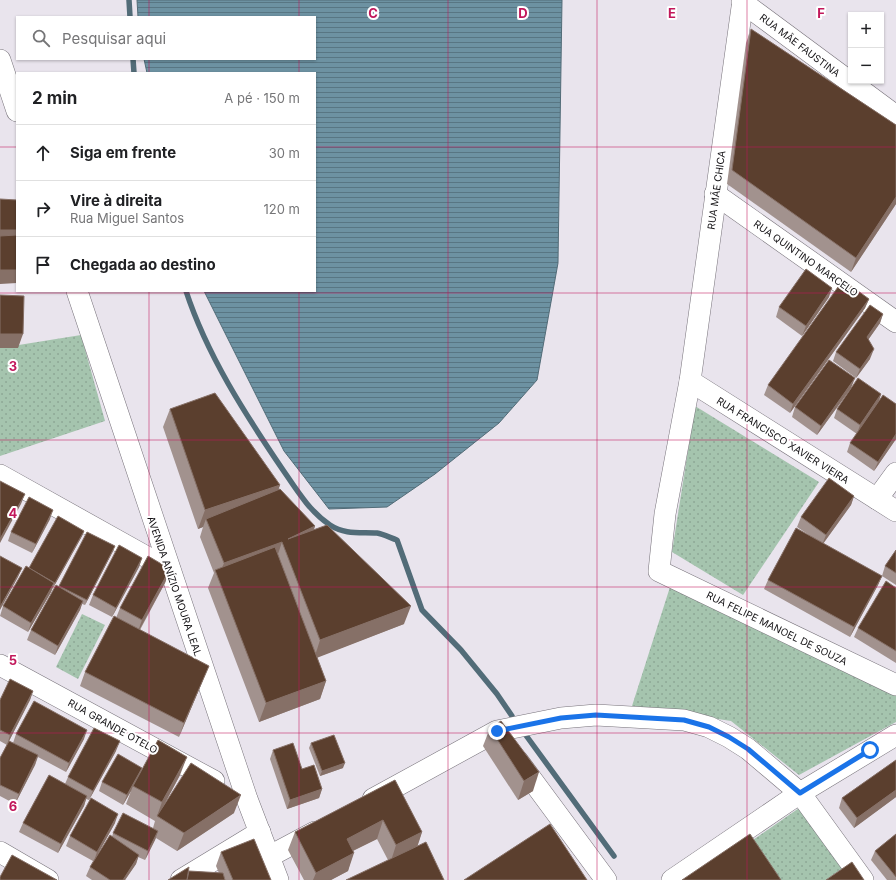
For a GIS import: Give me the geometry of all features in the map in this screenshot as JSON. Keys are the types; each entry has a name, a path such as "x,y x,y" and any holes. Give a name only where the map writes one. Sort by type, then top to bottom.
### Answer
{"street":[{"name":"RUA MÃE FAUSTINA","path":"742,1 896,116"},
{"name":"RUA MÃE CHICA","path":"659,571 665,514 690,380 742,1"},
{"path":"0,60 16,108"},
{"name":"RUA QUINTINO MARCELO","path":"716,194 896,322"},
{"name":"AVENIDA ANÍZIO MOURA LEAL","path":"77,292 247,799 278,880"},
{"name":"RUA FRANCISCO XAVIER VIEIRA","path":"690,380 896,511"},
{"path":"877,499 896,473"},
{"path":"0,475 170,570"},
{"name":"RUA FELIPE MANOEL DE SOUZA","path":"659,571 896,685"},
{"name":"RUA GRANDE OTELO","path":"0,665 247,799"},
{"path":"359,807 497,731 561,718 596,715 684,720 709,727 729,737 748,749 800,793 863,880"},
{"path":"497,731 606,880"},
{"path":"672,880 800,793 896,735"},
{"path":"270,856 332,822"},
{"path":"181,880 260,832"},
{"path":"0,852 48,880"}],"green space":[{"path":"81,335 105,421 0,456 0,348"},
{"path":"695,406 819,482 743,595 672,552"},
{"path":"670,587 896,696 896,722 799,775 731,721 632,706"},
{"path":"82,614 105,625 78,679 56,667"},
{"path":"802,806 844,867 826,880 776,880 750,842"}],"water":[{"path":"137,0 562,0 558,263 537,380 499,423 435,474 387,507 329,509 284,451 204,292 316,292 316,72 147,72 144,60 316,60 316,16 138,16"}],"building":[{"path":"751,29 896,125 896,197 856,258 732,170"},
{"path":"0,199 16,200 16,230 0,230"},
{"path":"16,235 16,270 0,270 0,236"},
{"path":"806,269 832,288 806,326 779,307"},
{"path":"843,280 869,299 793,404 768,385"},
{"path":"0,295 24,296 23,334 0,334"},
{"path":"870,305 883,314 867,337 874,349 860,369 836,352"},
{"path":"829,360 855,378 821,426 795,407"},
{"path":"858,378 881,394 860,425 837,409"},
{"path":"215,393 280,485 205,510 170,409"},
{"path":"883,395 896,404 896,434 878,462 850,443"},
{"path":"829,478 854,496 826,535 801,517"},
{"path":"0,481 25,494 0,539"},
{"path":"280,489 315,526 288,539 327,525 411,606 320,640 282,542 224,563 206,519"},
{"path":"29,497 53,510 36,544 11,532"},
{"path":"58,516 84,531 55,583 29,568"},
{"path":"796,528 882,576 854,627 768,580"},
{"path":"87,532 115,546 87,600 59,586"},
{"path":"119,545 142,558 116,608 93,595"},
{"path":"275,547 326,681 266,703 215,570"},
{"path":"896,550 896,573 885,566"},
{"path":"0,556 22,568 0,607"},
{"path":"148,556 170,569 142,620 120,608"},
{"path":"26,566 54,583 31,623 3,606"},
{"path":"886,581 896,588 896,651 858,628"},
{"path":"56,585 83,601 58,646 31,630"},
{"path":"114,616 209,666 184,723 85,672"},
{"path":"10,679 33,691 10,735 0,730 0,700"},
{"path":"34,701 87,730 69,763 16,734"},
{"path":"501,721 539,772 524,781 490,728"},
{"path":"94,728 120,741 93,791 68,777"},
{"path":"334,735 345,763 322,771 311,743"},
{"path":"158,740 187,757 162,802 133,786"},
{"path":"9,741 38,755 19,794 0,785 0,758"},
{"path":"293,743 302,769 314,765 322,789 290,800 273,750"},
{"path":"118,754 142,768 127,795 102,782"},
{"path":"896,760 896,790 857,818 842,798"},
{"path":"191,763 241,795 184,833 157,816"},
{"path":"49,775 87,796 61,844 23,823"},
{"path":"395,780 422,832 396,845 383,820 347,839 354,853 316,873 295,832"},
{"path":"91,798 118,814 97,852 70,836"},
{"path":"123,813 158,831 148,851 113,833"},
{"path":"550,824 587,880 464,880"},
{"path":"750,834 781,880 682,880"},
{"path":"896,834 896,877 875,851"},
{"path":"110,835 139,855 123,880 110,880 90,867"},
{"path":"254,839 271,880 233,880 221,852"},
{"path":"426,842 444,880 346,880"},
{"path":"12,855 57,880 0,880 0,877"},
{"path":"852,862 864,880 826,880"},
{"path":"189,867 187,880 168,880"},
{"path":"189,871 223,873 225,880 187,880"}],"waterway":[{"path":"129,0 130,16"},
{"path":"133,60 134,72"},
{"path":"186,292 205,338 228,384 304,500 316,514 336,528 347,532 377,533 397,540 422,610 461,650 497,694 512,716"},
{"path":"525,734 614,856"}],"route":[{"path":"497,731 561,718 596,715 684,720 709,727 729,737 748,749 800,793 870,750"}]}
